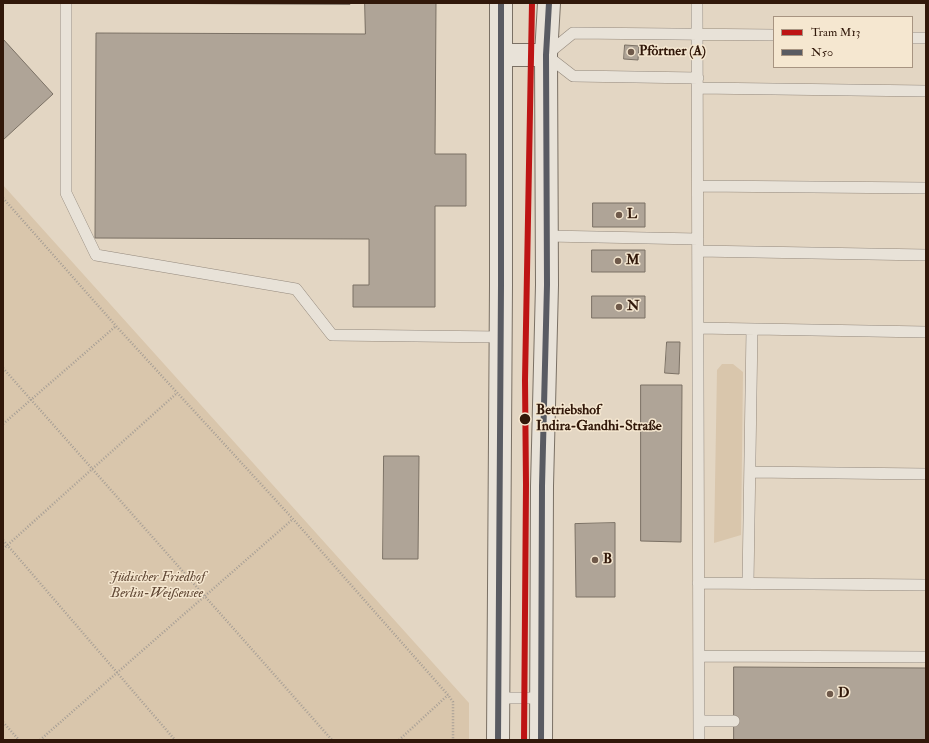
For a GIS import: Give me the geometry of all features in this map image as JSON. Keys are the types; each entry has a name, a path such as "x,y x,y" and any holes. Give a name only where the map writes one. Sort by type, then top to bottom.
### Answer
{"main road":[{"path":"498,740 501,3"},
{"path":"541,740 542,486 547,236 546,55 549,3"},
{"path":"501,55 546,55"}],"lane":[{"path":"66,3 66,193 96,255 296,289 332,335 500,336"},
{"path":"697,3 699,740"},
{"path":"773,35 573,33 546,55 573,76 698,83 926,91"},
{"path":"913,38 926,38"},
{"path":"698,186 926,188"},
{"path":"547,236 698,239"},
{"path":"698,251 926,255"},
{"path":"698,328 926,332"},
{"path":"748,583 752,329"},
{"path":"750,472 926,474"},
{"path":"698,583 926,584"},
{"path":"698,656 926,657"},
{"path":"498,698 541,698"},
{"path":"699,721 734,721"}],"path":[{"path":"3,198 448,695 453,702 453,740"},
{"path":"3,424 116,326"},
{"path":"3,368 332,740"},
{"path":"3,549 177,393"},
{"path":"40,740 292,519"},
{"path":"3,540 175,740"},
{"path":"399,740 448,695"},
{"path":"3,722 19,740"}],"green space":[{"name":"Jüdischer Friedhof Berlin-Weißensee","path":"3,185 469,703 469,740 3,740"},
{"path":"722,364 733,364 743,372 741,535 714,543 717,370"}],"building":[{"path":"96,3 350,3 350,4"},
{"path":"365,3 436,3 435,154 466,154 466,206 435,206 435,307 353,307 353,285 369,285 369,239 95,238 96,33 365,34"},
{"path":"3,39 53,94 3,140"},
{"name":"Pförtner (A)","path":"625,45 639,46 638,60 624,59"},
{"name":"L","path":"593,203 645,203 645,227 593,227"},
{"name":"M","path":"592,250 645,250 645,272 592,272"},
{"name":"N","path":"592,296 645,296 645,318 592,318"},
{"path":"667,342 680,342 679,374 665,373"},
{"path":"641,385 682,385 681,542 641,541"},
{"path":"384,456 419,456 418,559 383,559"},
{"name":"B","path":"615,523 615,597 576,597 575,524"},
{"name":"D","path":"734,667 926,668 926,740 734,740"}],"tram line":[{"name":"M13","path":"524,740 526,485 525,380 532,3"}],"transit line":[{"name":"N50","path":"498,740 501,3"},
{"name":"N50","path":"541,740 542,486 547,285 546,55 549,3"}],"place":[{"name":"Pförtner (A)","path":"631,52"},
{"name":"L","path":"619,215"},
{"name":"M","path":"618,261"},
{"name":"N","path":"619,307"},
{"name":"Betriebshof Indira-Gandhi-Straße","path":"525,419"},
{"name":"B","path":"595,560"},
{"name":"D","path":"830,694"}]}
